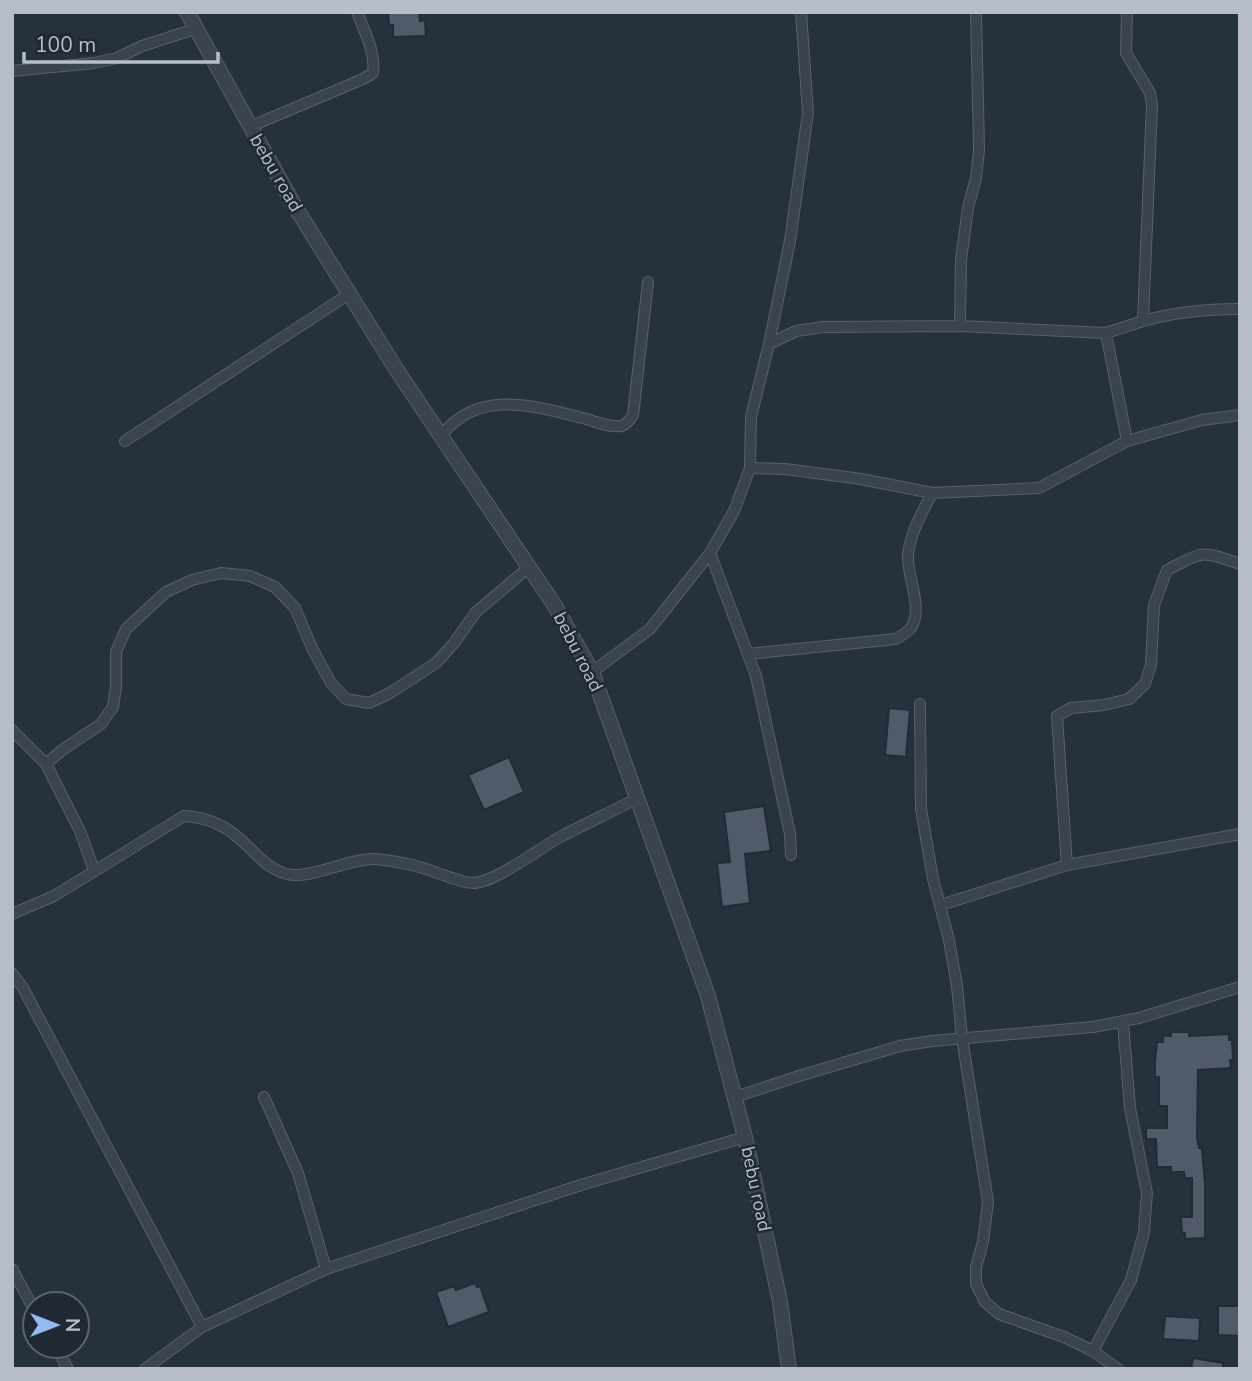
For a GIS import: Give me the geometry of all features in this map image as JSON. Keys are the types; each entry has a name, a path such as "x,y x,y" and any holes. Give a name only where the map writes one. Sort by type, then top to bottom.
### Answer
{"street":[{"name":"bebu road","path":"187,12 249,127 349,294 555,606 592,672 708,996 745,1137 780,1302 789,1369"},
{"path":"249,127 373,73 374,63 370,47 357,12"},
{"path":"592,672 636,642 650,629 710,553 734,511 750,468 751,417 790,241 808,113 801,12"},
{"path":"960,326 961,260 979,149 976,12"},
{"path":"1127,12 1126,53 1150,93 1153,105 1143,321"},
{"path":"12,71 94,63 117,58 142,46 195,29"},
{"path":"441,436 453,421 501,403 537,407 607,424 621,426 627,423 633,415 648,282"},
{"path":"125,441 349,294"},
{"path":"769,344 796,331 823,327 960,326 1106,333 1164,315 1209,309 1240,309"},
{"path":"1106,333 1127,441"},
{"path":"750,468 785,469 861,479 932,492 1038,488 1127,441 1202,420 1240,415"},
{"path":"748,654 896,639 910,629 915,617 908,558 912,531 932,492"},
{"path":"710,553 756,676 790,834 791,855"},
{"path":"1067,865 1057,716 1071,708 1129,699 1145,684 1151,665 1154,604 1167,570 1198,554 1207,553 1240,564"},
{"path":"46,764 101,724 113,707 116,652 126,629 166,592 192,580 221,573 250,576 275,587 295,608 331,683 346,699 369,703 436,663 476,612 528,568"},
{"path":"920,704 921,809 933,879 941,905 957,986 962,1038 988,1202 976,1267 976,1284 985,1302 999,1314 1064,1337 1093,1351 1118,1369"},
{"path":"12,730 46,764 80,831 94,870"},
{"path":"12,914 54,896 184,816 200,817 239,837 262,860 279,872 290,875 353,860 376,859 421,868 462,882 477,883 495,876 561,836 638,798"},
{"path":"941,905 1067,865 1240,834"},
{"path":"12,973 23,988 202,1327"},
{"path":"735,1097 900,1046 1123,1022 1240,986"},
{"path":"1093,1351 1131,1280 1144,1232 1147,1193 1129,1108 1123,1022"},
{"path":"264,1097 298,1173 326,1269"},
{"path":"145,1369 202,1327 326,1269 584,1184 745,1137"},
{"path":"12,1269 24,1290"}],"building":[{"path":"388,12 419,12 420,21 425,20 426,36 393,37 393,25 389,25"},
{"path":"889,708 910,710 906,757 885,755"},
{"path":"509,757 524,792 484,810 468,775"},
{"path":"764,806 771,851 745,854 750,903 722,907 717,863 730,862 724,812"},
{"path":"1171,1032 1189,1032 1189,1036 1229,1034 1229,1040 1232,1040 1231,1068 1198,1070 1197,1137 1199,1148 1202,1148 1205,1184 1205,1238 1185,1239 1185,1233 1182,1233 1181,1217 1192,1217 1192,1178 1185,1178 1184,1172 1171,1172 1171,1167 1157,1167 1156,1139 1146,1139 1146,1128 1167,1128 1167,1106 1159,1106 1159,1077 1155,1077 1155,1061 1157,1042 1163,1042 1163,1036 1171,1036"},
{"path":"475,1283 477,1287 480,1286 489,1312 448,1327 436,1292 454,1286 456,1290"},
{"path":"1218,1306 1240,1306 1240,1336 1218,1335"},
{"path":"1165,1316 1200,1318 1199,1341 1163,1339"},
{"path":"1193,1358 1223,1363 1223,1369 1191,1369"}]}
